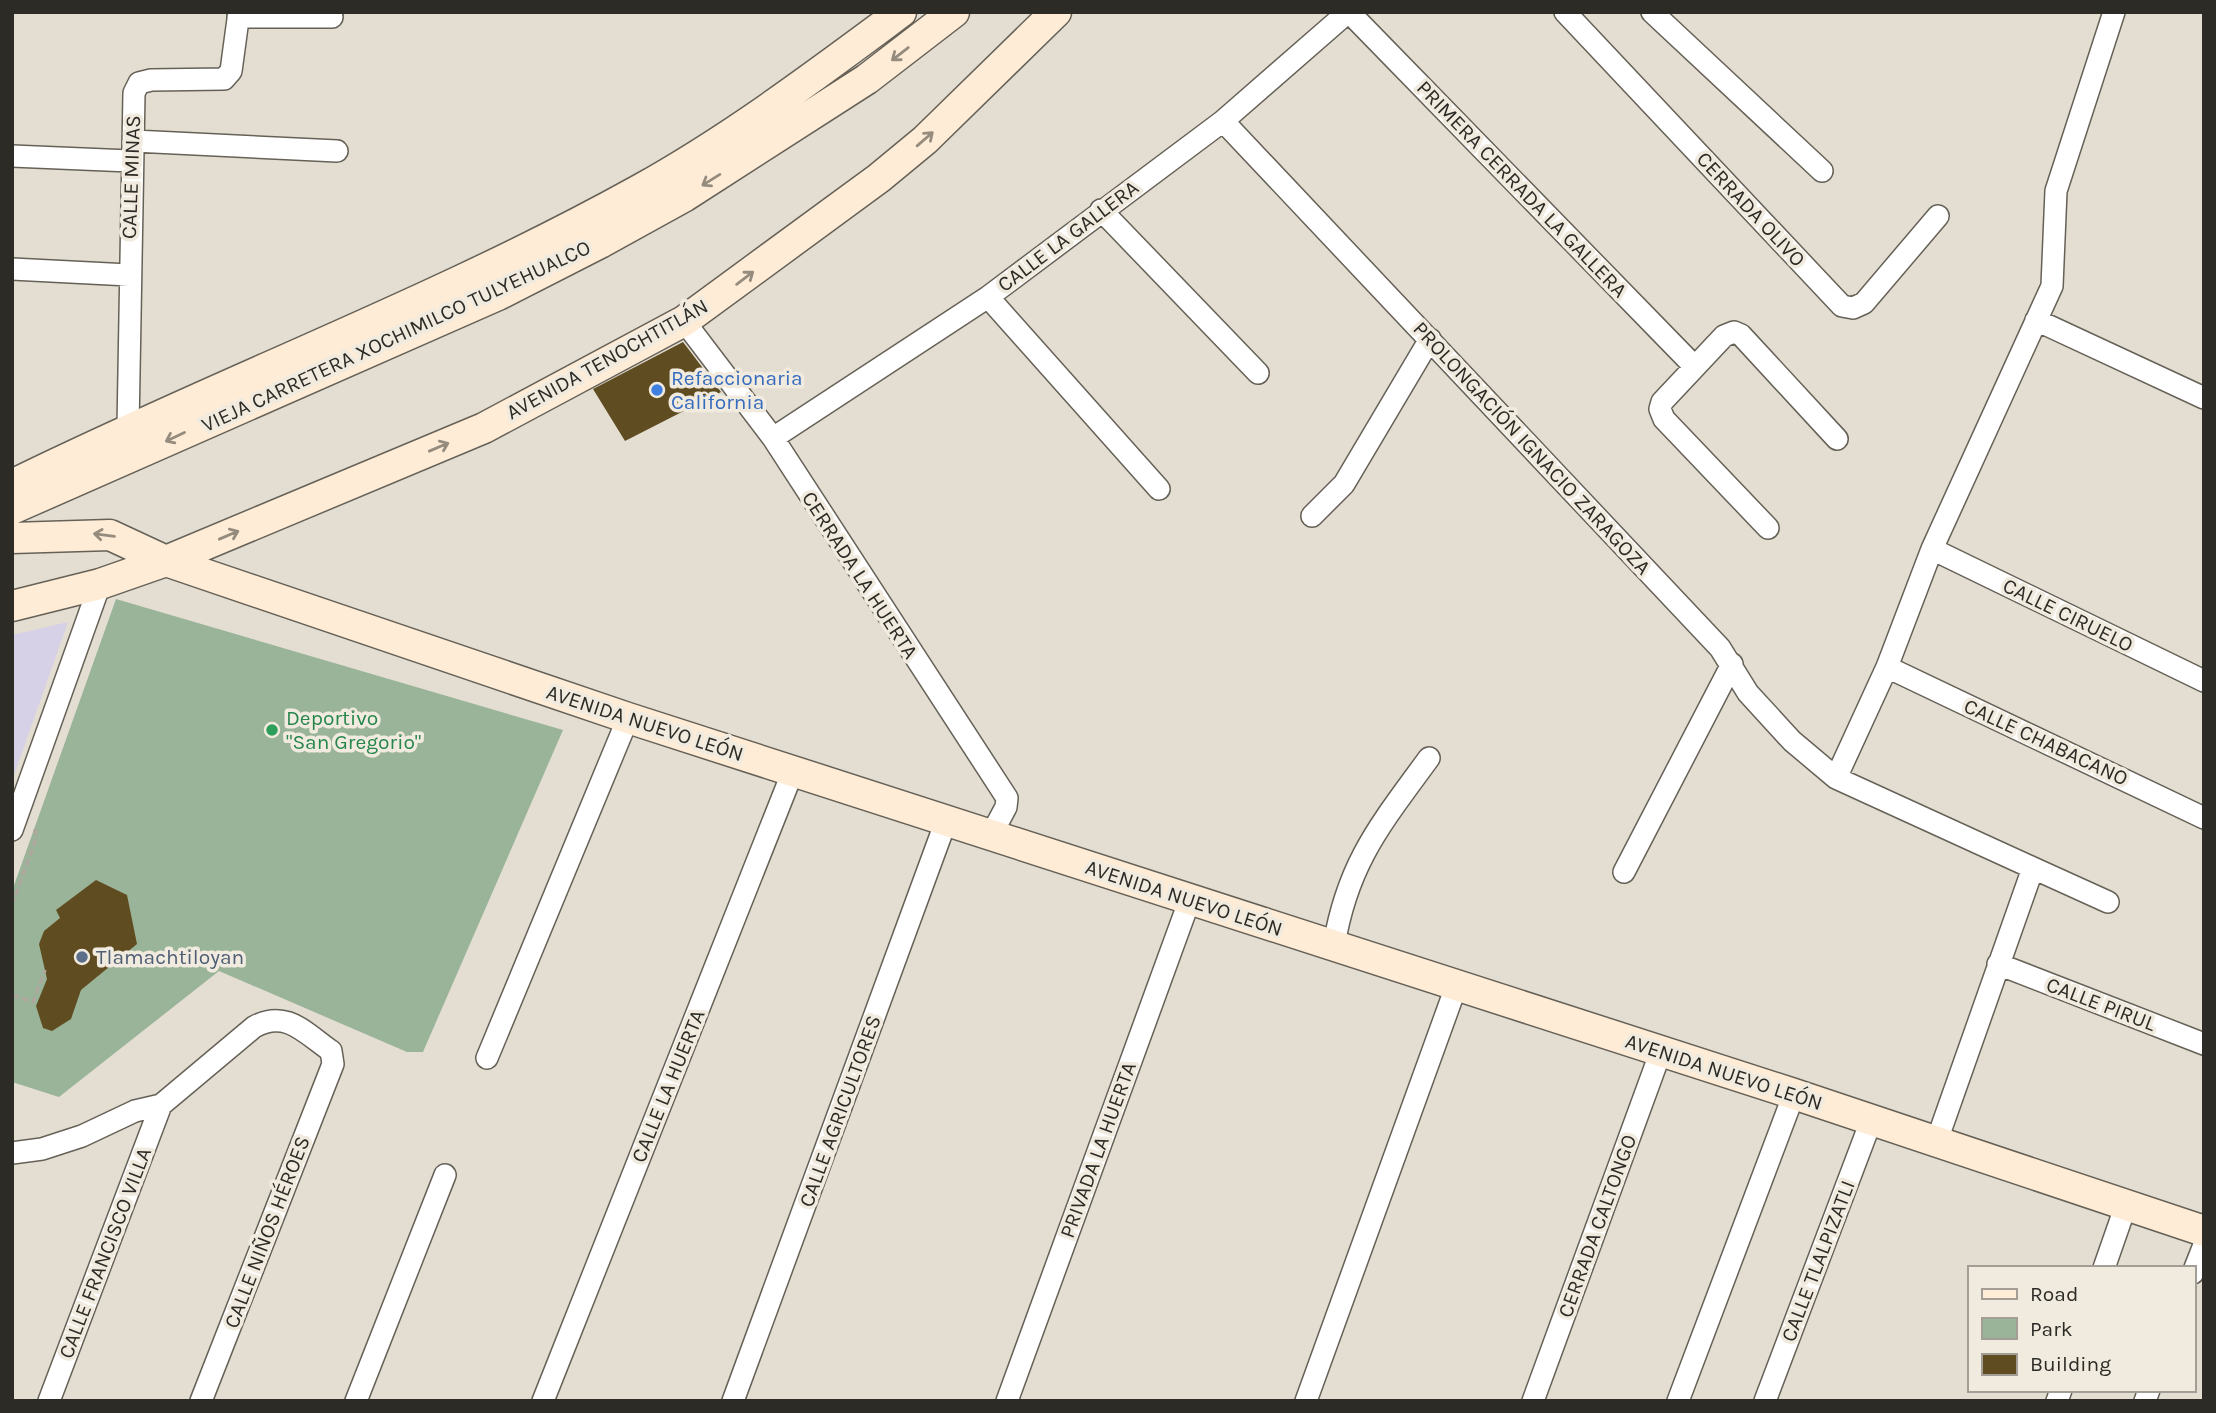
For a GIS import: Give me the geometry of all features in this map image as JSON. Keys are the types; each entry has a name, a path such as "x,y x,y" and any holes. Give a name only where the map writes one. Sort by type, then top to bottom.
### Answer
{"street":[{"path":"20,497 128,428 387,313 557,233 640,190 766,110 901,12"},
{"name":"VIEJA CARRETERA XOCHIMILCO TULYEHUALCO","path":"20,497 485,300 600,243 685,196 867,79 954,12"},
{"name":"AVENIDA TENOCHTITLÁN","path":"12,606 100,584 166,561 484,428 684,321 925,140 1056,12"},
{"name":"CALLE LA GALLERA","path":"773,438 988,297 1223,121 1349,12"},
{"name":"PRIMERA CERRADA LA GALLERA","path":"1349,12 1694,366"},
{"name":"CERRADA OLIVO","path":"1565,12 1842,306 1853,308 1864,303 1938,216"},
{"path":"1652,12 1822,171"},
{"path":"1836,778 1887,667 1932,549 2054,275 2056,191 2114,12"},
{"path":"239,15 332,17"},
{"name":"CALLE MINAS","path":"128,428 134,93 139,83 151,80 223,79 231,71 239,15"},
{"name":"PROLONGACIÓN IGNACIO ZARAGOZA","path":"1223,121 1720,648 1748,693 1783,732 1836,778 2108,902"},
{"path":"12,156 132,151 337,151"},
{"path":"1101,210 1258,373"},
{"path":"12,269 129,275"},
{"path":"988,297 1159,489"},
{"path":"2036,320 2204,398"},
{"name":"CERRADA LA HUERTA","path":"684,321 773,438 1007,798 1006,807 990,837"},
{"path":"1768,528 1664,419 1660,409 1662,402 1724,336 1734,332 1741,335 1837,439"},
{"path":"1312,516 1343,484 1430,339"},
{"name":"AVENIDA NUEVO LEÓN","path":"12,538 110,535 166,561 628,718 990,837 1794,1094 2204,1231"},
{"name":"CALLE CIRUELO","path":"1932,549 2204,681"},
{"path":"12,830 100,584"},
{"path":"1624,872 1732,664"},
{"name":"CALLE CHABACANO","path":"1887,667 2204,818"},
{"path":"487,1058 628,718"},
{"path":"1334,945 1339,914 1357,862 1429,758"},
{"name":"CALLE LA HUERTA","path":"544,1401 793,771"},
{"name":"CALLE AGRICULTORES","path":"733,1401 946,821"},
{"path":"1936,1143 2033,868"},
{"name":"PRIVADA LA HUERTA","path":"1007,1401 1190,899"},
{"name":"CALLE PIRUL","path":"1998,964 2204,1044"},
{"path":"1306,1401 1457,985"},
{"name":"CALLE NIÑOS HÉROES","path":"161,1105 254,1027 269,1019 287,1020 331,1051 333,1064 201,1401"},
{"name":"CERRADA CALTONGO","path":"1533,1401 1661,1051"},
{"path":"1678,1401 1794,1094"},
{"path":"12,1153 42,1149 82,1136 135,1111 161,1105"},
{"name":"CALLE FRANCISCO VILLA","path":"49,1401 161,1105"},
{"name":"CALLE TLALPIZATLI","path":"1765,1401 1871,1121"},
{"path":"356,1401 445,1175"},
{"path":"2105,1266 2126,1205"},
{"path":"2195,1268 2204,1245"}],"path":[{"path":"12,905 37,833 22,803"},
{"path":"12,995 33,1002 45,970"}],"shaded area":[{"path":"68,622 12,781 12,635"}],"green space":[{"path":"116,599 563,730 423,1052 407,1052 219,971 59,1097 12,1082 12,891"}],"building":[{"name":"Refaccionaria California","path":"683,342 721,392 625,441 593,389"},
{"name":"Tlamachtiloyan","path":"96,880 127,895 137,944 81,990 71,1019 52,1031 43,1028 36,1006 47,979 39,944 44,931 60,918 56,910"}],"place":[{"name":"Refaccionaria California","path":"657,390"},
{"name":"Deportivo \"San Gregorio\"","path":"272,730"},
{"name":"Tlamachtiloyan","path":"82,957"}]}
